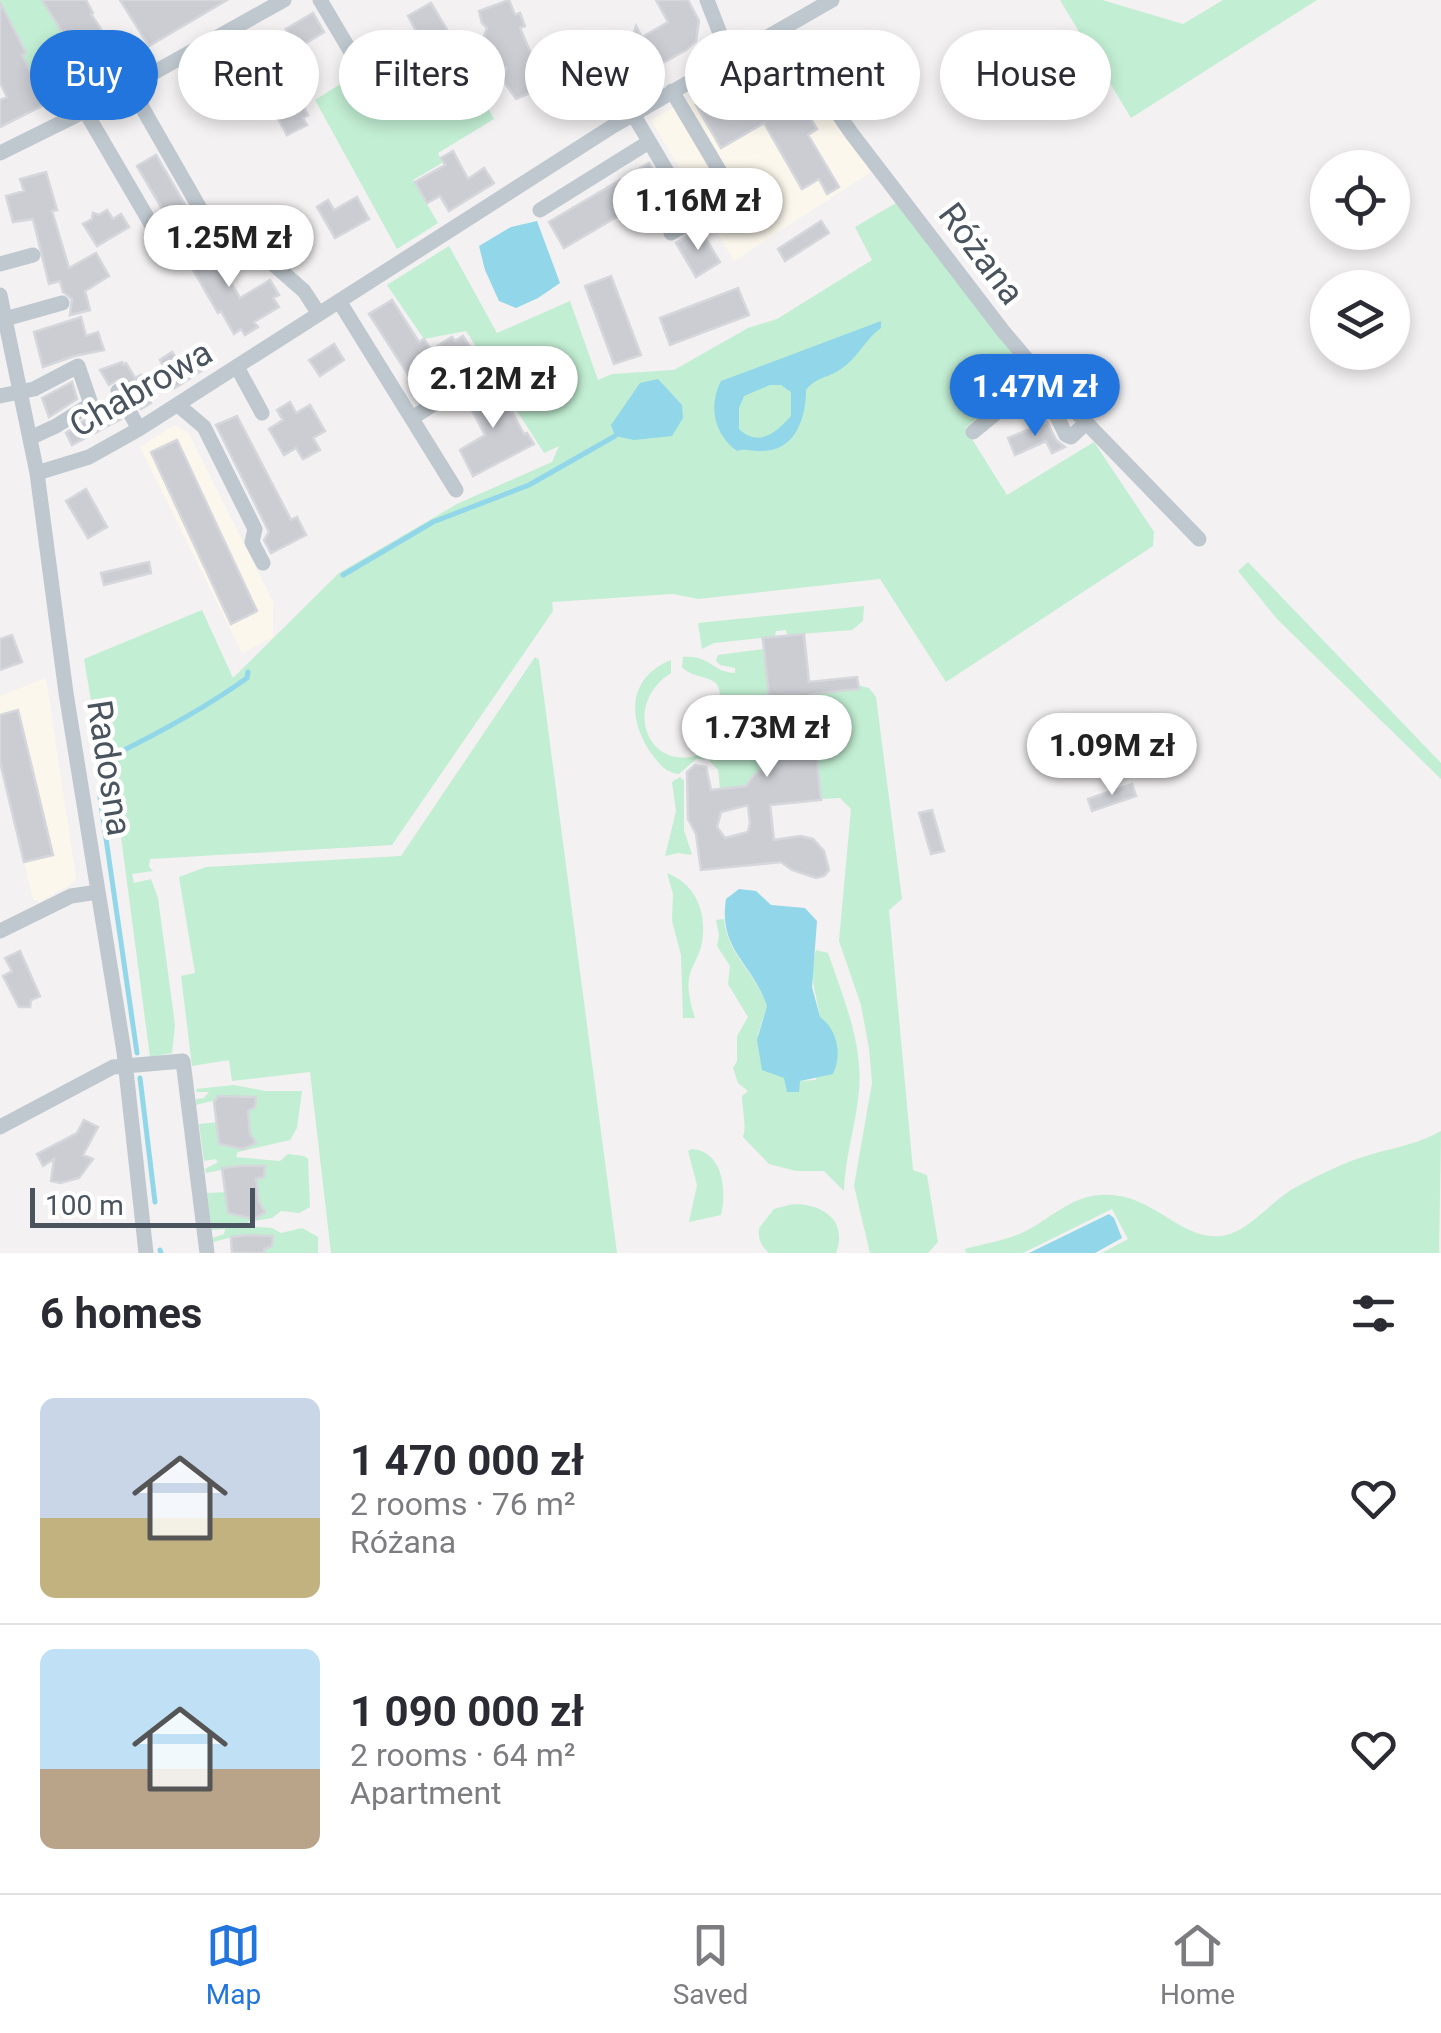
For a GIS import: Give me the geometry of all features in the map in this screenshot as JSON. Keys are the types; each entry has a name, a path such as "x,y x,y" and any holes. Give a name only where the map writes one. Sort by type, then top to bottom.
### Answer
{"street":[{"path":"158,70 284,0"},
{"path":"320,0 339,32"},
{"path":"707,0 719,30"},
{"name":"Chabrowa","path":"780,30 832,0"},
{"name":"Chabrowa","path":"665,95 685,84"},
{"path":"672,91 744,214"},
{"path":"0,153 68,120"},
{"path":"90,120 154,228"},
{"path":"149,120 222,247 256,236 272,262 304,291 319,314"},
{"name":"Chabrowa","path":"37,473 84,459 140,429 624,120"},
{"path":"636,120 695,219 672,233"},
{"name":"Różana","path":"844,120 1040,376 1199,538"},
{"path":"540,210 649,142"},
{"path":"0,264 33,255"},
{"name":"Radosna","path":"0,295 37,473 66,693 125,1067 146,1253"},
{"path":"339,301 456,490"},
{"path":"5,318 62,304"},
{"path":"0,396 34,388 78,366 91,404 30,438"},
{"path":"237,367 262,413"},
{"path":"973,432 1040,376"},
{"path":"412,418 456,390 452,384"},
{"path":"118,391 140,429"},
{"path":"1039,399 1052,406 1071,437 1086,423"},
{"path":"178,405 204,427 255,529 252,542 264,563"},
{"path":"0,931 71,896 98,892"},
{"path":"0,1127 99,1074 183,1061 206,1253"}],"shaded area":[{"path":"685,101 685,120 834,120 871,172 734,261 651,120 665,120 665,112"},
{"path":"174,425 189,434 273,602 273,637 242,653 140,447"},
{"path":"46,678 76,878 39,902 33,899 0,762 0,696"}],"green space":[{"path":"0,0 42,0 60,30 30,30 30,71 22,55 26,52 18,36 13,38"},
{"path":"1060,0 1102,0 1183,24 1223,0 1317,0 1131,118 1111,85 1111,30 1078,30"},
{"path":"339,85 339,120 492,120 438,153 442,163 413,180 438,223 397,249 319,107 319,97"},
{"path":"896,203 1029,376 965,428 1007,495 1094,442 1154,532 1153,546 946,682 880,579 698,599 673,594 552,602 553,611 392,845 150,859 153,871 132,874 134,883 151,879 158,898 175,1025 172,1053 150,1057 115,791 108,767 97,756 100,754 84,659 202,610 233,678 339,573 457,504 552,462 559,446 544,453 466,331 424,339 387,285 449,246 497,333 570,301 598,380 612,374 674,370 748,328 777,319 872,260 855,227"},
{"path":"1248,562 1441,763 1441,779 1277,619 1238,571"},
{"path":"864,606 863,621 852,630 787,635 786,630 776,631 772,649 803,688 856,690 858,685 869,688 876,697 902,899 889,910 913,1170 927,1175 938,1242 928,1253 870,1253 854,1186 872,1083 861,1005 839,941 851,809 840,798 822,799 816,782 812,732 816,725 811,717 789,746 745,786 720,789 718,770 708,759 696,759 679,774 662,766 645,744 636,716 639,689 656,668 671,660 671,673 648,699 646,729 661,751 674,757 698,755 716,739 720,692 713,681 682,667 683,657 699,658 735,673 735,668 716,661 718,655 763,649 761,638 714,643 702,649 698,623"},
{"path":"535,657 539,660 617,1253 331,1253 310,1072 232,1081 229,1060 192,1066 181,976 195,973 179,877 206,867 401,856"},
{"path":"680,777 684,781 684,830 692,855 665,856 676,811 672,782"},
{"path":"667,873 686,885 701,913 701,947 689,983 695,1018 683,1018 681,955 672,921 673,894"},
{"path":"724,919 730,943 767,1006 758,1034 800,1081 816,1080 820,1017 811,972 816,950 828,953 851,1020 858,1055 858,1103 844,1191 824,1171 796,1171 769,1164 743,1137 742,1096 748,1091 738,1083 733,1068 737,1061 737,1036 748,1017 728,984 730,966 717,946 716,920"},
{"path":"234,1085 265,1091 302,1091 297,1128 290,1140 238,1152 236,1157 280,1161 288,1154 308,1159 310,1207 299,1213 281,1211 245,1226 272,1228 281,1233 302,1228 318,1237 318,1253 265,1253 264,1248 271,1246 270,1236 213,1242 225,1229 212,1230 207,1193 226,1192 229,1214 262,1214 256,1179 262,1177 262,1166 206,1173 205,1169 218,1162 204,1161 199,1124 219,1122 220,1144 233,1147 255,1142 247,1110 255,1107 255,1098 232,1096 196,1105 196,1099 209,1092 196,1089"},
{"path":"1441,1131 1439,1253 1102,1253 1128,1239 1112,1209 1023,1253 966,1253 965,1249 1017,1235 1070,1204 1100,1195 1135,1200 1192,1231 1221,1236 1242,1228 1288,1192 1327,1172"},
{"path":"688,1151 702,1151 716,1164 723,1195 721,1215 689,1222 697,1185"},
{"path":"793,1204 814,1207 831,1216 839,1232 836,1253 766,1250 759,1228 774,1209"}],"water":[{"path":"537,221 560,283 516,308 499,301 479,246 511,227"},
{"path":"881,321 881,328 847,365 806,390 797,431 774,449 737,451 729,444 718,428 714,410 721,381","holes":["770,385 781,385 791,392 791,416 767,436 746,435 739,429 739,408 744,396"]},
{"path":"658,379 682,405 683,418 672,436 634,440 615,436 611,425 640,383"},
{"path":"739,889 756,891 771,905 805,908 817,921 812,987 820,1017 837,1043 837,1059 833,1074 800,1081 799,1092 787,1092 784,1078 762,1070 757,1040 767,1006 732,944 725,916 726,899"},
{"path":"1109,1214 1122,1238 1095,1253 1029,1253"}],"building":[{"path":"42,0 86,0 102,30 61,30"},
{"path":"120,0 227,0 158,41 158,30 139,30"},
{"path":"509,0 515,15 520,13 525,26 520,28 525,40 525,95 516,99 505,83 505,30 486,30 479,11"},
{"path":"656,0 688,0 699,21 698,30 685,30 685,51 665,62 665,30 654,30 668,22"},
{"path":"0,2 26,53 22,55 30,71 30,112 0,127 0,100 7,97 0,83"},
{"path":"431,3 447,30 416,30 408,16"},
{"path":"313,13 324,32 319,35 319,30 286,29"},
{"path":"279,120 304,120 307,125 287,135"},
{"path":"705,120 812,120 817,129 808,135 839,187 827,194 819,179 802,189 764,123 721,148"},
{"path":"453,151 468,179 484,168 494,183 449,211 440,196 427,203 415,182 445,165 441,158"},
{"path":"156,155 187,208 168,219 137,166"},
{"path":"649,163 664,189 564,248 549,222"},
{"path":"46,172 57,210 52,211 69,268 96,253 109,276 85,291 90,310 70,315 72,299 63,292 60,281 49,284 33,219 13,222 6,196 24,191 20,179"},
{"path":"357,197 369,219 335,238 317,207 328,200 334,210"},
{"path":"107,210 113,219 121,214 129,227 97,246 83,224 92,219 93,213 99,215"},
{"path":"821,221 829,233 785,261 778,249"},
{"path":"293,229 307,252 289,263 272,242"},
{"path":"700,229 720,262 696,277 676,243"},
{"path":"203,236 240,298 270,280 279,295 273,298 279,307 254,322 258,327 245,335 241,329 234,334 221,311 218,313 181,249"},
{"path":"611,276 641,355 614,364 585,286"},
{"path":"738,288 749,315 670,345 660,318"},
{"path":"392,300 419,342 424,339 431,350 452,337 455,341 463,336 479,361 458,375 447,374 441,386 423,398 369,314"},
{"path":"81,317 86,336 98,332 104,350 43,367 34,332"},
{"path":"334,344 344,360 320,376 309,360"},
{"path":"199,347 205,357 199,361 204,369 175,388 160,360 172,352 177,359"},
{"path":"122,362 135,378 141,375 148,387 143,390 151,403 141,409 125,382 117,380 109,385 100,370"},
{"path":"72,382 77,399 49,417 42,398"},
{"path":"491,382 534,444 473,476 460,450 485,435 465,397"},
{"path":"111,401 121,419 72,445 66,433"},
{"path":"290,402 296,413 310,405 325,431 313,438 320,450 303,459 296,448 284,455 269,429 283,420 277,410"},
{"path":"237,416 291,520 297,517 306,535 271,553 264,540 269,532 216,425"},
{"path":"1047,422 1056,440 1065,447 1052,453 1046,441 1015,455 1008,438"},
{"path":"177,440 257,611 231,624 151,452"},
{"path":"86,489 107,527 88,538 66,501"},
{"path":"149,562 151,573 104,585 101,573"},
{"path":"804,634 809,682 857,677 859,689 810,694 821,800 770,805 774,840 800,836 813,839 824,851 829,870 816,878 781,862 701,870 696,834 688,819 687,772 695,765 706,767 711,790 746,786 794,742 791,696 769,698 763,638","holes":["748,805 748,832 725,838 717,827 721,812"]},
{"path":"12,635 22,662 0,670 0,639"},
{"path":"18,710 53,855 24,862 0,762 0,715"},
{"path":"1132,784 1136,796 1092,811 1088,799"},
{"path":"932,810 944,851 931,854 919,813"},
{"path":"20,951 40,996 31,1000 30,1007 19,1007 3,976 12,971 5,958"},
{"path":"218,1096 256,1097 255,1107 248,1111 250,1134 256,1143 243,1149 219,1144 214,1102"},
{"path":"84,1120 98,1127 83,1155 93,1159 79,1178 51,1181 54,1159 43,1166 37,1154 77,1133"},
{"path":"265,1166 264,1177 256,1179 259,1202 265,1212 254,1219 228,1213 222,1168"},
{"path":"273,1236 272,1246 264,1249 265,1253 232,1253 231,1237"}],"waterway":[{"path":"343,575 433,522 529,485 615,436"},
{"path":"108,758 214,700 247,678 248,672"},
{"path":"99,790 137,1053"},
{"path":"140,1078 155,1202"}]}
